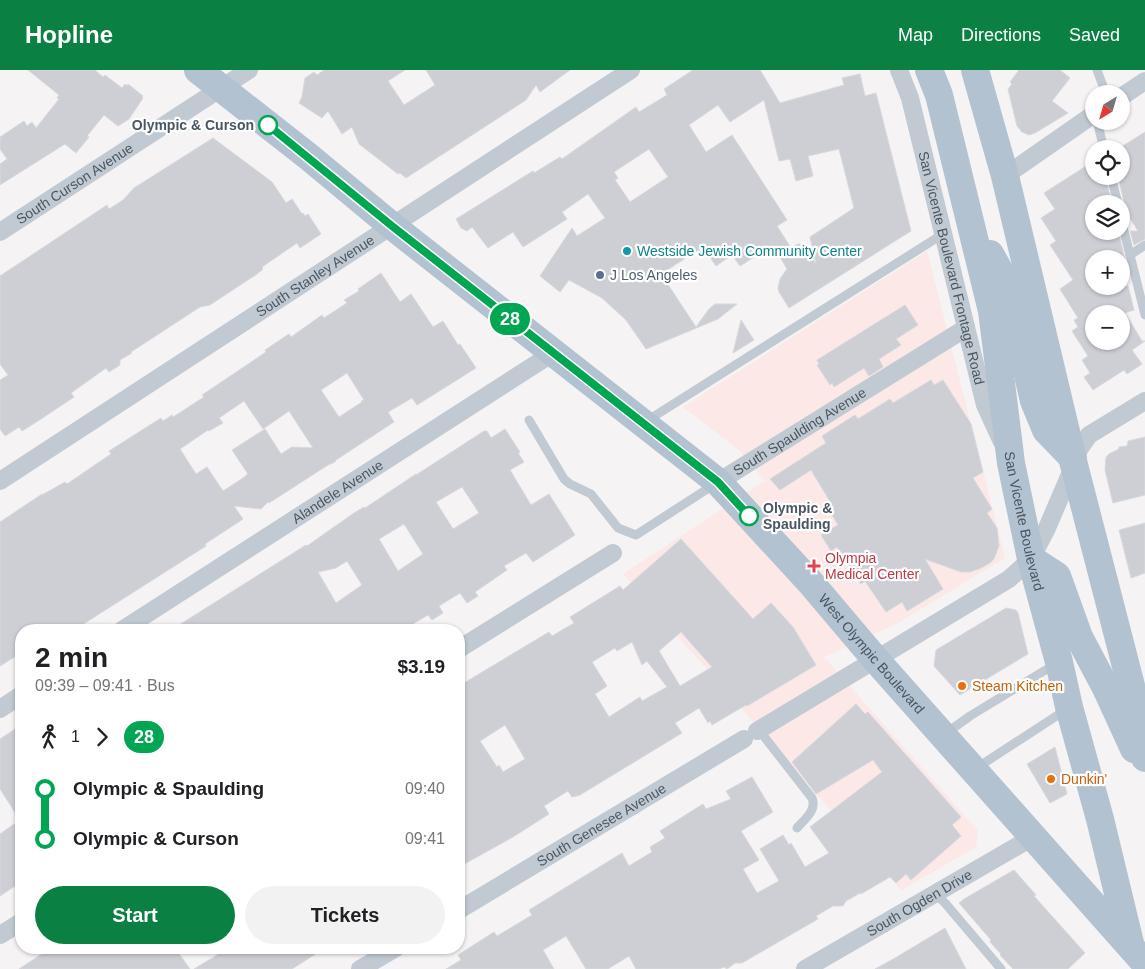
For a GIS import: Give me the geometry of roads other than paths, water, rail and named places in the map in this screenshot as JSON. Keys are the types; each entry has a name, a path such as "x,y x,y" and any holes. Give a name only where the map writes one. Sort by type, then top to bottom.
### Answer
{"main road":[{"name":"West Olympic Boulevard","path":"198,70 392,226 718,482 810,582 1137,959"},
{"name":"San Vicente Boulevard","path":"929,70 939,95 992,311 1011,463 1031,559 1137,959"},
{"path":"975,70 1005,176 1073,461 1141,706 1145,758"},
{"path":"968,213 1004,279 1034,401 1046,430 1073,461"},
{"path":"1031,559 1057,576 1079,637 1106,688 1145,773"}],"street":[{"name":"South Curson Avenue","path":"0,232 249,70"},
{"name":"South Stanley Avenue","path":"0,481 631,70"},
{"name":"San Vicente Boulevard Frontage Road","path":"899,70 910,98 985,405 1011,463"},
{"path":"1130,91 1145,81"},
{"path":"1005,176 1085,120"},
{"name":"South Spaulding Avenue","path":"718,482 966,328"},
{"name":"Alandele Avenue","path":"131,624 553,353"},
{"name":"South Genesee Avenue","path":"465,906 1010,579 1031,559 1050,521 1073,461 1089,436 1145,401"},
{"path":"465,645 613,553"},
{"path":"0,709 15,699"},
{"name":"South Ogden Drive","path":"805,969 1033,837"},
{"path":"0,935 15,926"},
{"path":"360,969 386,954"}],"lane":[{"path":"1097,70 1103,85"},
{"path":"643,424 943,234"},
{"path":"1145,245 1130,255 1145,315"},
{"name":"South Spaulding Avenue","path":"528,420 564,479 591,494 618,528 636,535 718,482"},
{"path":"943,735 970,716 1059,662"},
{"path":"974,770 1069,707"},
{"path":"753,734 812,798 814,808 798,828"},
{"path":"935,894 945,903 1001,969"}],"place":[{"name":"Olympic & Curson","path":"268,125"},
{"name":"Westside Jewish Community Center","path":"627,251"},
{"name":"J Los Angeles","path":"600,275"},
{"name":"Olympic & Spaulding","path":"749,516"},
{"name":"Olympia Medical Center","path":"814,566"},
{"name":"Steam Kitchen","path":"962,686"},
{"name":"Dunkin'","path":"1051,779"}]}
